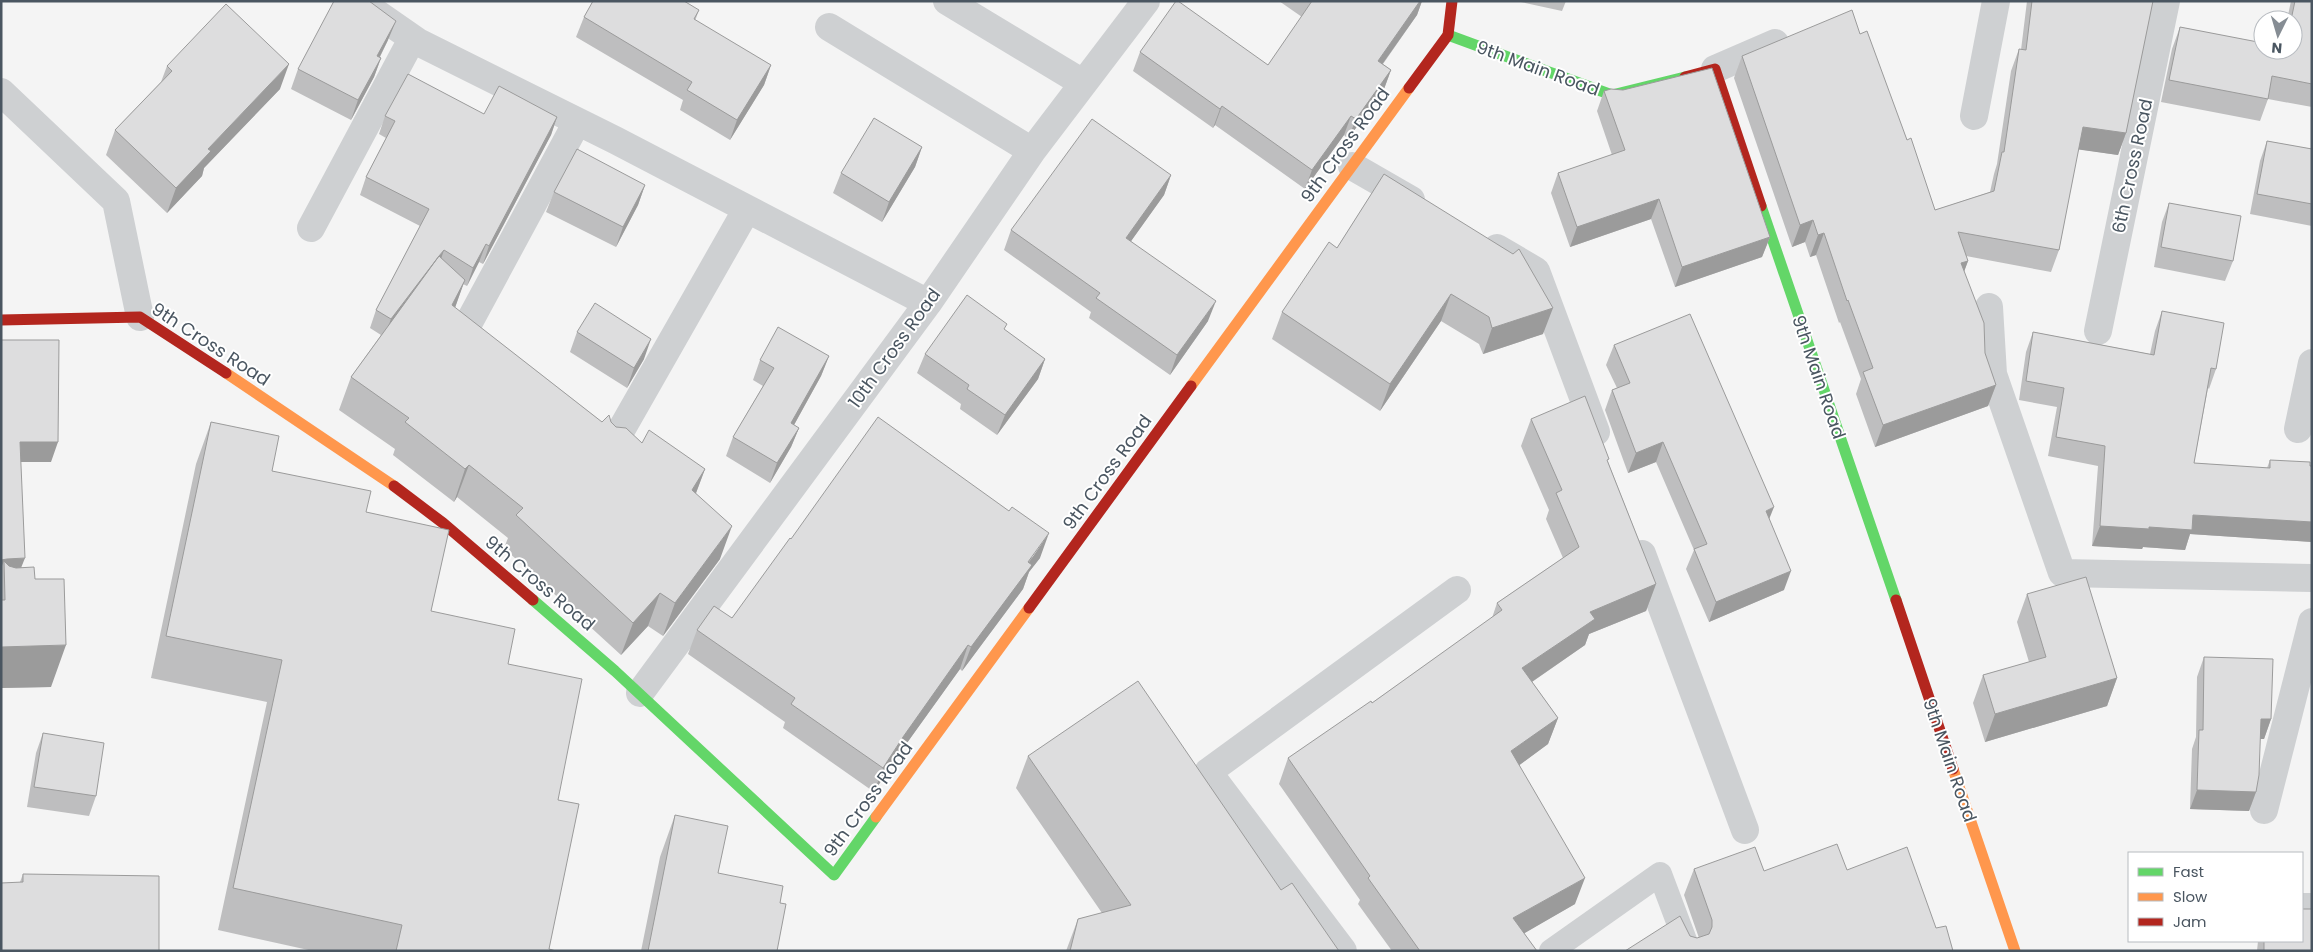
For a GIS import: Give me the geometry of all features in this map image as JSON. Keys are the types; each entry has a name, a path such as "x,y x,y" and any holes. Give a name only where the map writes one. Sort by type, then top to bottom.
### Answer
{"street":[{"path":"359,1 412,38 928,303"},
{"path":"947,1 1083,83"},
{"name":"10th Cross Road","path":"640,693 928,303 1032,151 1146,1"},
{"name":"9th Cross Road","path":"1,320 140,317 396,486 443,523 640,693 834,875 1448,35 1452,1"},
{"path":"1974,116 1996,1"},
{"name":"6th Cross Road","path":"2098,331 2166,1"},
{"path":"830,27 1032,151"},
{"path":"1714,69 1802,33"},
{"name":"9th Main Road","path":"1448,35 1612,95 1714,69 2014,951"},
{"path":"311,228 412,38"},
{"path":"1,92 116,201 140,317"},
{"path":"461,338 578,122"},
{"path":"1352,166 1436,213"},
{"path":"612,446 747,209"},
{"path":"1477,237 1536,271 1606,457"},
{"path":"1989,307 1993,374 2062,573 2312,578"},
{"path":"2298,428 2312,363"},
{"path":"1634,532 1745,830"},
{"path":"1343,951 1208,772 1457,590"},
{"path":"2264,810 2312,622"}],"lane":[{"path":"1551,951 1660,874 1689,951"}],"building":[{"path":"334,1 369,1 396,21 377,56 381,58 358,100 298,69"},
{"path":"593,1 684,1 699,10 694,19 771,65 737,120 687,90 692,82 584,17"},
{"path":"1176,1 1268,65 1312,1 1420,1 1378,61 1391,70 1356,119 1351,116 1312,170 1222,106 1220,109 1140,52"},
{"path":"2032,1 2153,1 2126,133 2083,127 2059,250 1958,232 1968,261 1961,263 1984,323 1985,353 1996,385 1883,425 1863,372 1873,368 1847,301 1824,233 1818,235 1813,220 1800,225 1742,56 1852,10 1860,34 1867,31 1907,140 1911,138 1935,210 1994,191 2002,152 2004,152 2019,49 2026,50"},
{"path":"2295,1 2312,1 2312,84 2272,76 2268,99 2169,80 2180,27 2253,41 2253,60 2303,60 2303,10 2293,10"},
{"path":"226,4 289,64 208,149 211,151 176,188 115,130 172,71 167,66"},
{"path":"1712,68 1770,237 1682,267 1659,199 1577,227 1558,173 1625,150 1604,91 1611,89 1623,90"},
{"path":"408,74 484,114 499,86 557,117 489,246 486,244 473,268 444,250 391,319 376,310 429,209 366,177 395,121 385,116"},
{"path":"874,118 922,147 889,202 841,173"},
{"path":"1092,119 1171,175 1126,238 1216,301 1177,355 1096,298 1100,293 1011,230"},
{"path":"2267,141 2312,149 2312,204 2257,194"},
{"path":"577,149 645,185 623,227 554,192"},
{"path":"1384,174 1513,254 1519,249 1553,308 1492,328 1489,317 1451,294 1390,384 1282,312 1329,242 1337,248"},
{"path":"2169,203 2241,216 2233,261 2161,247"},
{"path":"439,256 465,280 452,305 602,422 609,415 611,422 616,427 626,428 642,443 649,430 705,469 692,490 732,526 675,603 660,593 633,623 516,515 523,508 469,465 465,469 405,422 409,418 351,377"},
{"path":"967,295 1007,324 1004,329 1045,359 1005,415 967,389 969,385 925,354"},
{"path":"595,303 651,339 634,368 577,332"},
{"path":"2162,311 2224,323 2216,369 2211,368 2194,463 2270,468 2270,460 2310,462 2310,466 2312,466 2312,522 2193,515 2192,530 2100,526 2105,446 2056,437 2064,388 2026,381 2033,332 2154,355"},
{"path":"1690,314 1774,507 1766,511 1791,571 1716,602 1694,549 1707,544 1663,442 1636,453 1612,390 1630,383 1614,345"},
{"path":"778,327 829,356 791,423 799,428 777,463 733,437 774,368 760,360"},
{"path":"1,340 59,340 58,442 20,442 25,558 1,560"},
{"path":"1585,396 1609,459 1607,460 1656,584 1590,612 1595,619 1522,668 1558,718 1511,751 1585,878 1513,918 1537,951 1420,951 1368,878 1370,876 1288,758 1371,701 1372,703 1502,610 1497,603 1579,547 1556,493 1562,490 1531,419"},
{"path":"878,417 1009,511 1012,507 1049,533 1028,562 1032,565 971,647 968,645 883,768 791,704 795,698 697,630 714,606 732,618"},
{"path":"211,422 279,436 272,471 371,491 366,512 449,530 431,611 515,629 508,664 582,679 558,800 579,804 549,949 556,951 396,951 402,925 233,888 282,660 166,636"},
{"path":"4,561 9,566 16,568 34,567 35,579 64,579 66,645 1,647 1,600 5,600"},
{"path":"2086,577 2117,678 1995,714 1983,675 2046,657 2027,594"},
{"path":"2204,657 2273,659 2271,719 2261,719 2259,775 2256,792 2197,790 2199,730 2203,730"},
{"path":"1138,681 1281,890 1292,883 1339,951 1070,951 1078,919 1131,905 1028,756"},
{"path":"43,733 104,743 96,796 34,787"},
{"path":"675,815 728,826 718,873 783,886 780,903 786,904 777,951 648,951"},
{"path":"1837,844 1847,870 1907,847 1936,928 1946,926 1953,951 1625,951 1680,916 1690,936 1697,938 1709,934 1712,920 1694,869 1755,847 1764,871"},
{"path":"23,874 159,876 159,951 1,951 1,883 23,882"},
{"path":"2303,909 2312,909 2312,951 2264,951 2264,942 2303,942"}],"traffic: fast":[{"path":"1448,35 1612,95 1685,77"},
{"path":"1761,206 1896,600"},
{"path":"533,600 615,671 834,875 876,817"}],"traffic: slow":[{"path":"1191,386 1409,88"},
{"path":"226,373 394,486"},
{"path":"876,817 1029,608"},
{"path":"1953,769 2015,951"}],"traffic: jam":[{"path":"1409,88 1448,35 1452,1"},
{"path":"1685,77 1715,69 1761,206"},
{"path":"1,320 140,317 226,373"},
{"path":"1029,608 1191,386"},
{"path":"394,486 443,523 533,600"},
{"path":"1896,600 1953,769"}]}
